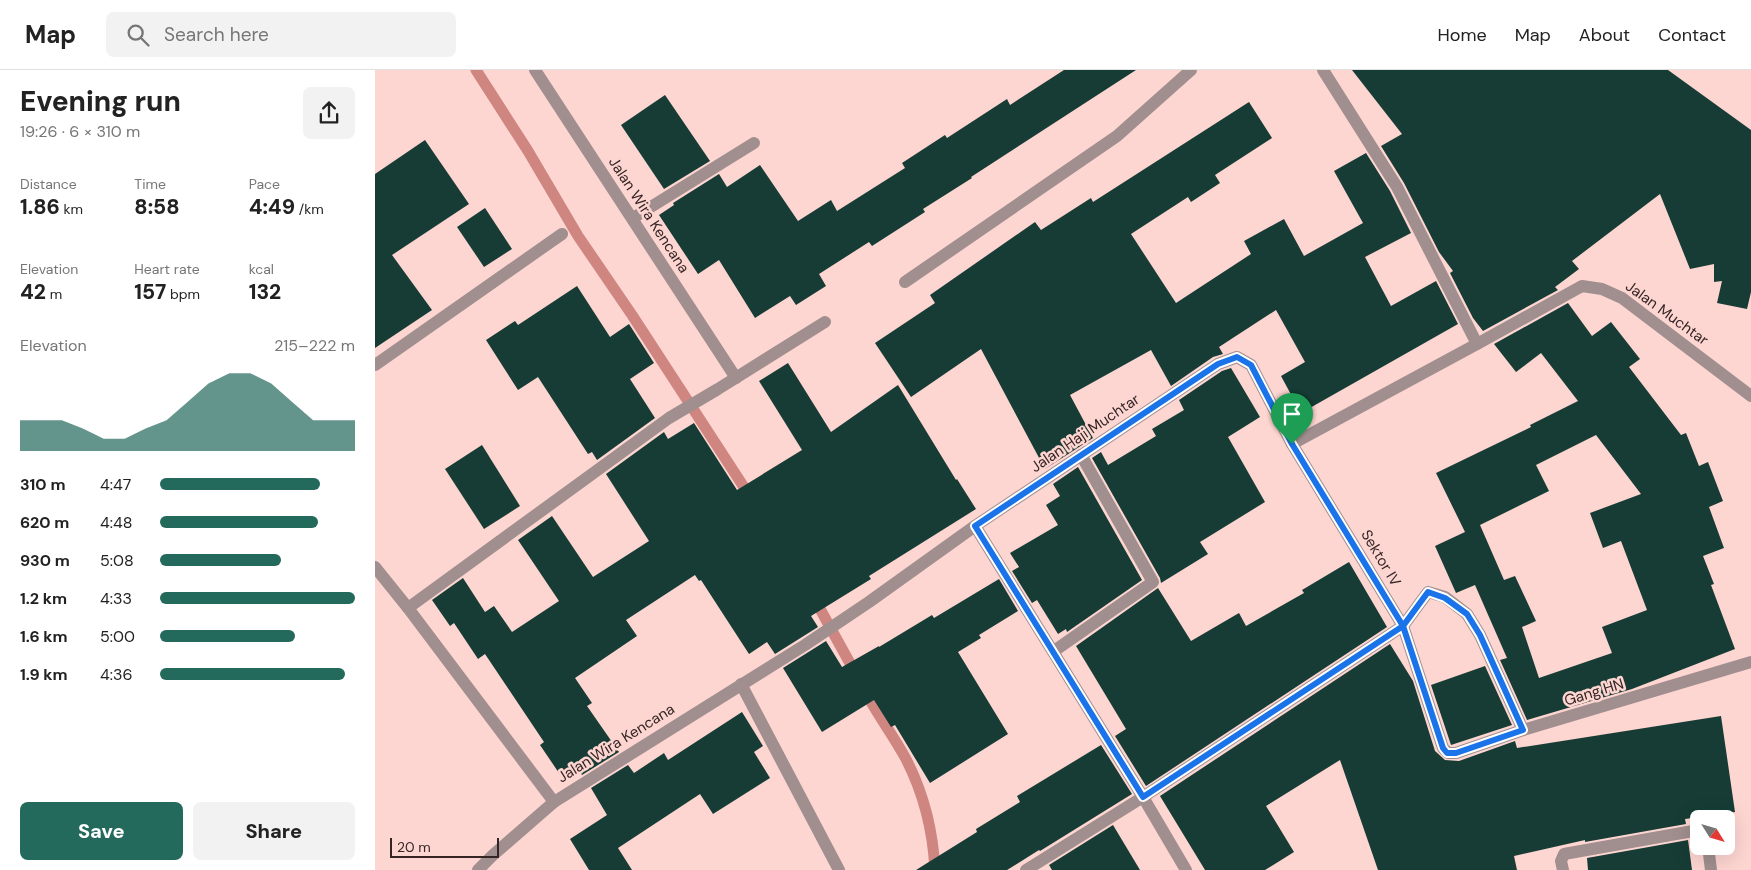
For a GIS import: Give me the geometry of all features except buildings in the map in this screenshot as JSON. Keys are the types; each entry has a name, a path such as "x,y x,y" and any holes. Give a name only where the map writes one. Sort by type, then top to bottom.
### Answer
{"street":[{"name":"Jalan Wira Kencana","path":"535,70 736,378"},
{"path":"905,282 1117,136 1191,70"},
{"path":"1323,70 1397,187 1477,344"},
{"path":"633,218 755,143"},
{"path":"375,365 562,234"},
{"name":"Jalan Muchtar","path":"1292,444 1581,286 1602,289 1622,298 1751,396"},
{"path":"408,608 669,418 825,322"},
{"name":"Jalan Haji Muchtar","path":"869,602 975,526 1218,364 1237,357 1251,365 1292,444"},
{"name":"Sektor IV","path":"1292,444 1403,626 1443,748 1447,753"},
{"path":"1054,651 1153,582 1081,455"},
{"path":"975,526 1054,651 1186,870"},
{"name":"Jalan Wira Kencana","path":"375,567 554,802 805,645 838,621 869,602"},
{"path":"1026,870 1143,797 1403,626 1428,592 1445,598 1467,614 1480,635 1523,730"},
{"name":"Gang HN","path":"1447,753 1456,753 1523,730 1751,662"},
{"path":"741,684 839,870"},
{"path":"478,870 554,802"},
{"path":"1563,870 1561,861 1564,854 1690,832"},
{"path":"1709,855 1711,870"}],"waterway":[{"path":"476,70 528,151 578,236 632,315 751,498"},
{"path":"814,598 857,676"},
{"path":"864,690 896,741 918,786 930,827 935,870"}],"route":[{"path":"1292,444 1251,365 1237,357 1218,364 975,526 1143,797 1403,626 1443,748 1447,753 1456,753 1523,730 1480,635 1467,614 1445,598 1428,592 1403,626 1292,444"}]}
